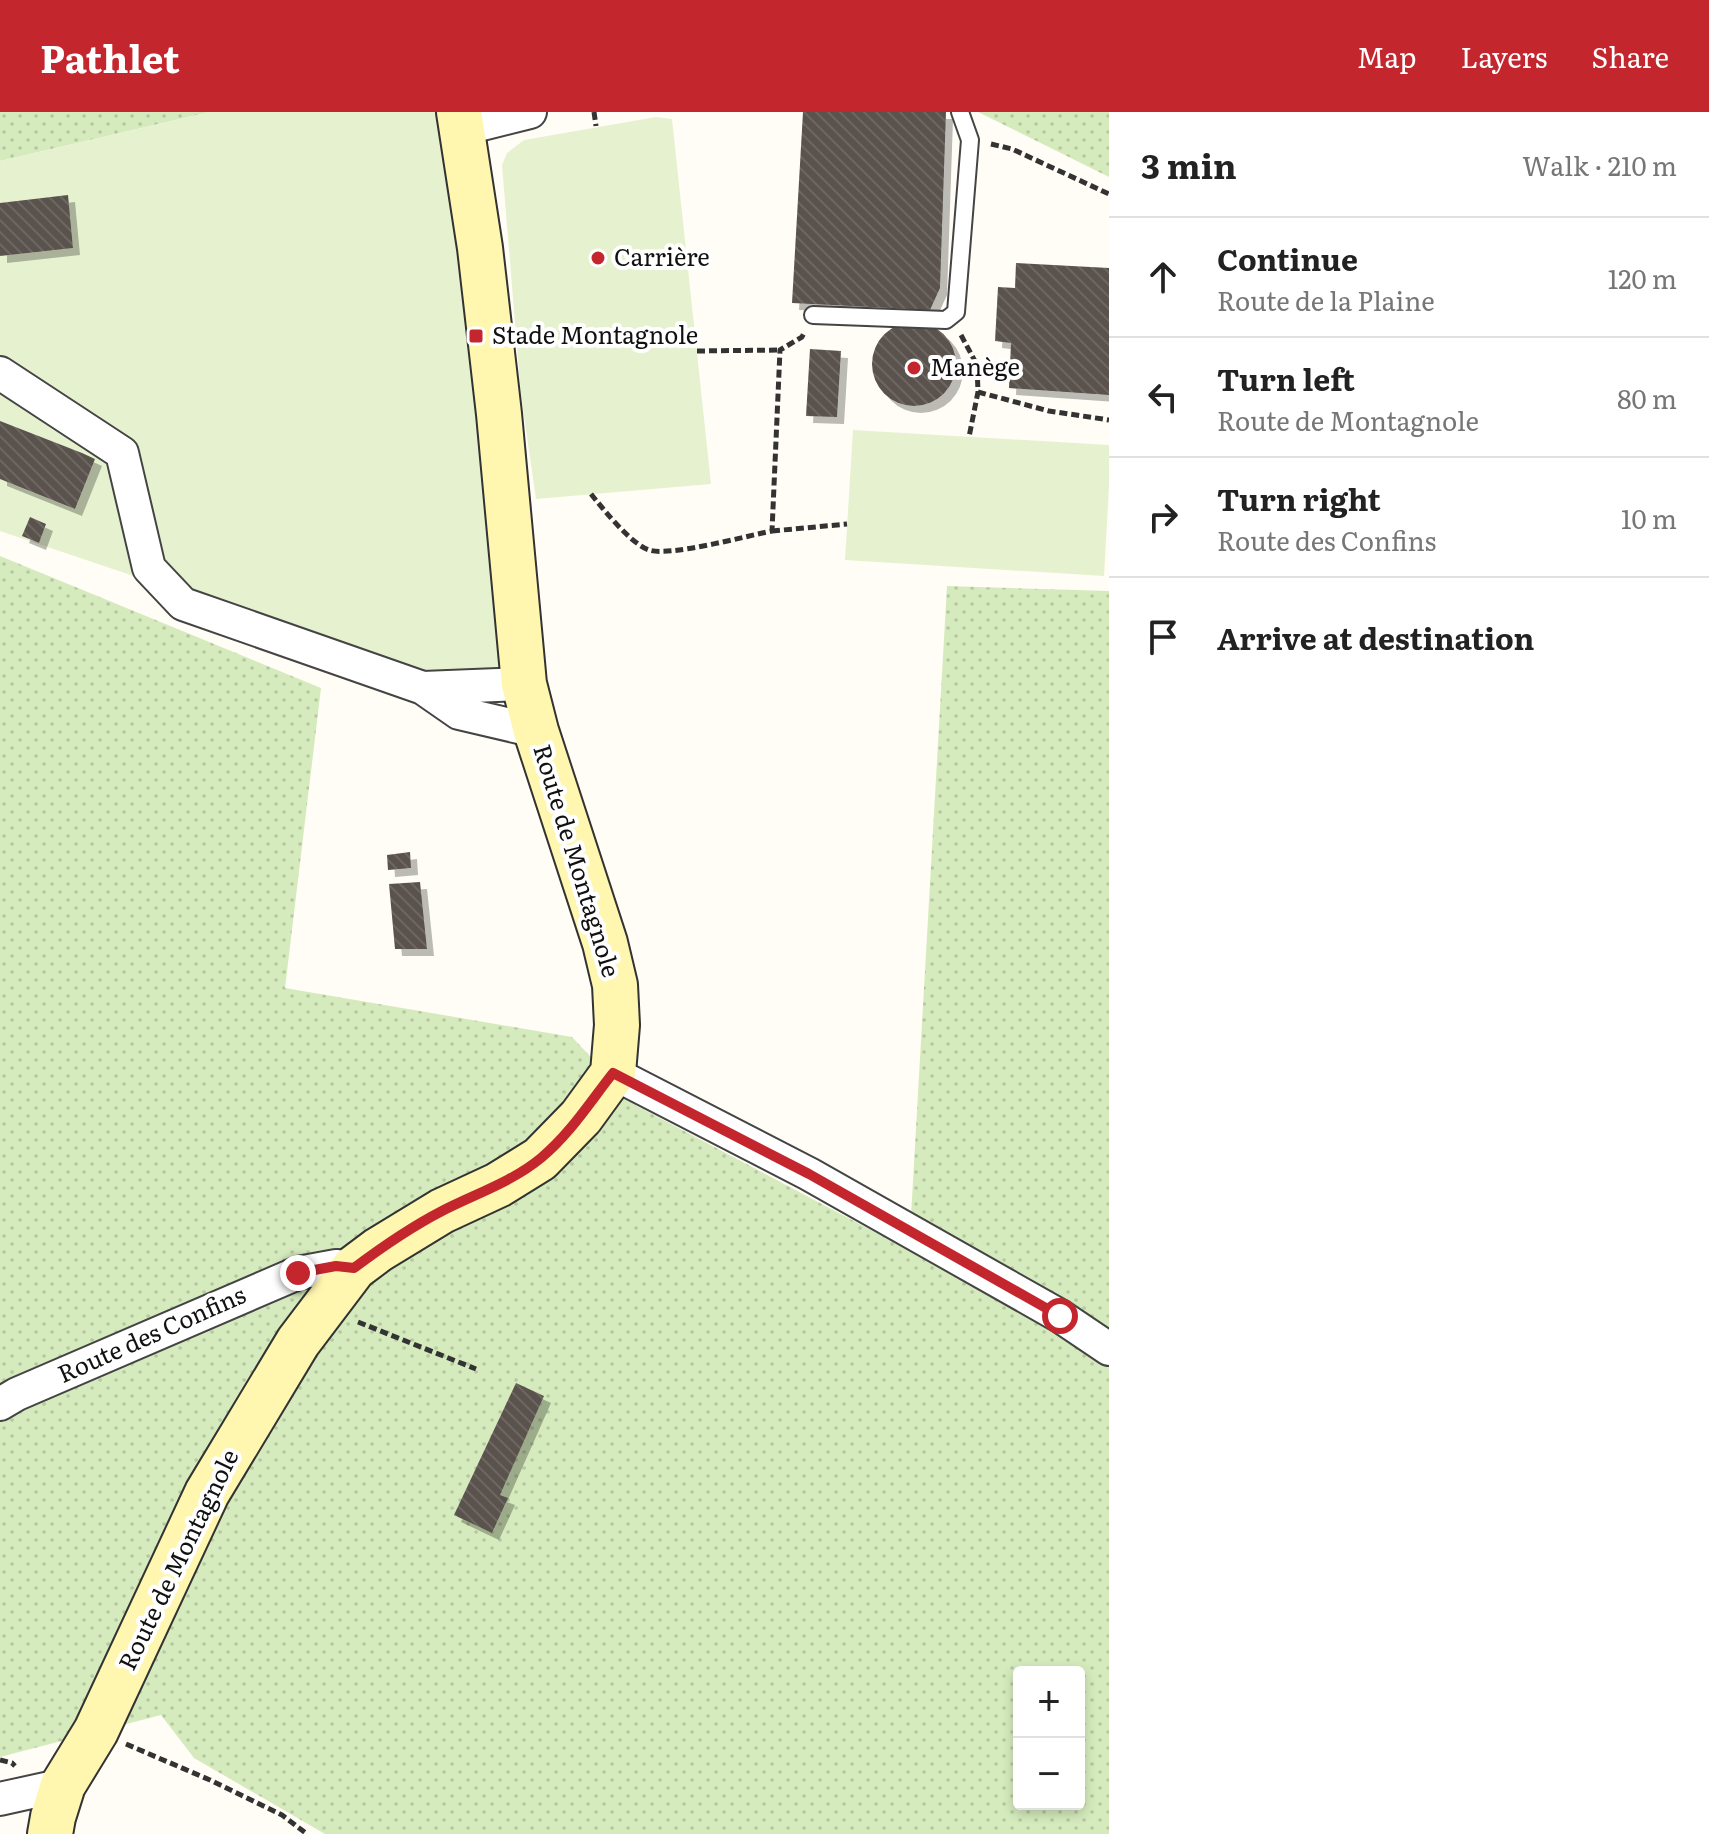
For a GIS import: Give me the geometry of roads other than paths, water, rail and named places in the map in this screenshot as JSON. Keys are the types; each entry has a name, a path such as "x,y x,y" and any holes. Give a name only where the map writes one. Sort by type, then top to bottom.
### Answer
{"street":[{"path":"460,121 530,112"},
{"name":"Route de Montagnole","path":"50,1834 63,1785 96,1731 207,1493 298,1342 324,1306 354,1268 378,1250 442,1211 498,1185 540,1159 581,1117 613,1073 617,1025 615,985 605,943 536,731 524,684 480,248 460,121"},
{"path":"0,373 122,453 149,568 183,604 423,688 459,713 536,731"},
{"path":"423,688 524,684"},
{"path":"613,1073 836,1189 1060,1316 1109,1349"},
{"name":"Route des Confins","path":"0,1404 298,1273 336,1266 354,1268"},
{"path":"0,1799 63,1785"}],"lane":[{"path":"813,315 946,320 956,312 970,140 960,112"}],"place":[{"name":"Carrière","path":"598,258"},
{"name":"Stade Montagnole","path":"476,336"},
{"name":"Manège","path":"914,368"}]}
